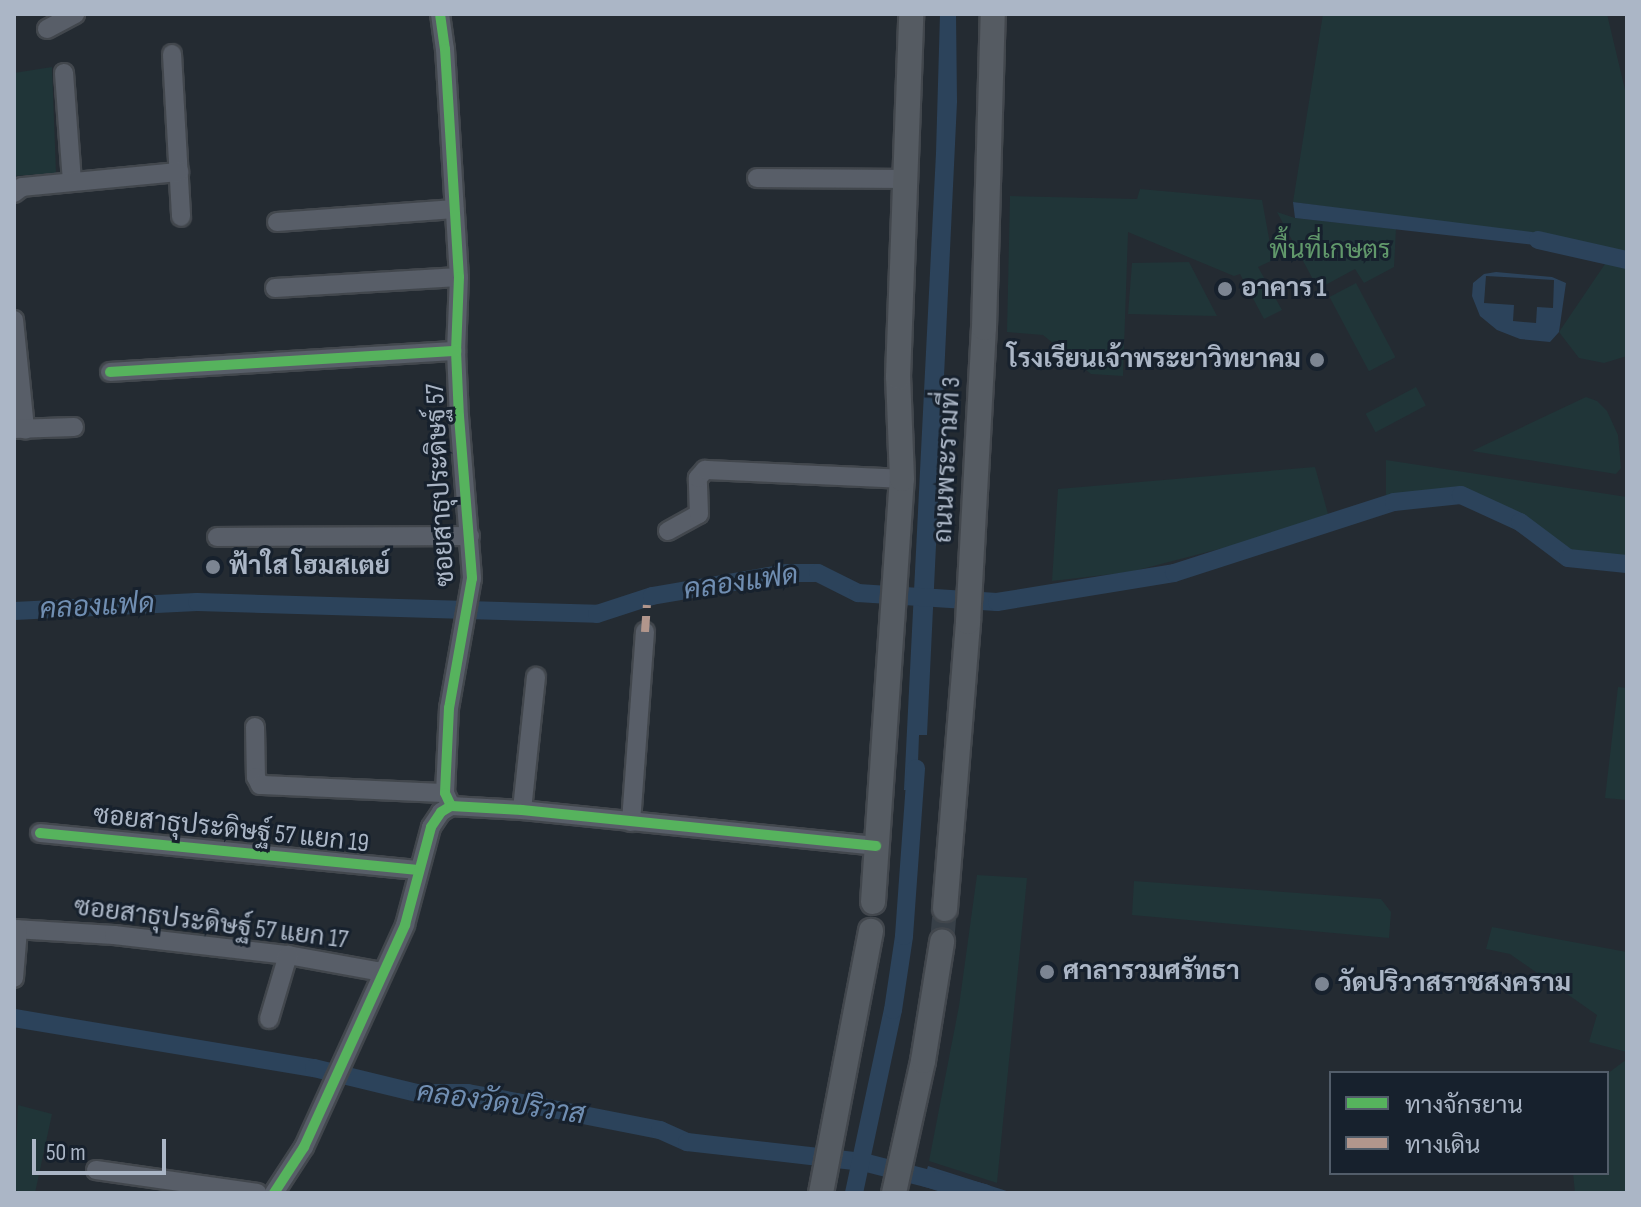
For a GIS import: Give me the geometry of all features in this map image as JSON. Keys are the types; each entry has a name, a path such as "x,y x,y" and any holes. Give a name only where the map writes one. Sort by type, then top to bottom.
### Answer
{"main road":[{"name":"ถนนพระรามที่ 3","path":"873,902 902,479 898,377 911,14"},
{"name":"ถนนพระรามที่ 3","path":"945,909 968,622 984,328 993,14"},
{"path":"823,1186 871,931"},
{"path":"895,1188 942,942"}],"street":[{"path":"47,29 75,14"},
{"name":"ซอยสาธุประดิษฐ์ 57","path":"440,14 459,277 456,351 472,578 449,708 448,800"},
{"path":"172,54 181,217"},
{"path":"64,73 72,182"},
{"path":"14,193 22,187 179,172"},
{"path":"757,178 903,179"},
{"path":"277,222 455,209"},
{"path":"275,288 459,277"},
{"path":"14,320 19,429 74,427"},
{"path":"110,372 456,351"},
{"path":"668,531 699,514 698,478 705,470 902,479"},
{"path":"217,537 470,536"},
{"path":"631,822 645,632"},
{"path":"522,810 536,677"},
{"path":"255,727 256,777 260,785 448,800 876,846"},
{"path":"274,1193 304,1147 405,925 431,827 448,800"},
{"name":"ซอยสาธุประดิษฐ์ 57 แยก 19","path":"40,833 418,870"},
{"path":"14,978 22,929"},
{"name":"ซอยสาธุประดิษฐ์ 57 แยก 17","path":"22,929 114,935 288,955 382,972"},
{"path":"269,1019 288,955"},
{"path":"96,1170 257,1193"}],"green space":[{"path":"1323,14 1607,14 1627,98 1627,356 1604,363 1579,358 1559,332 1605,264 1562,248 1564,239 1293,202"},
{"path":"52,67 56,173 14,176 14,73"},
{"path":"1140,189 1262,200 1273,260 1258,267 1282,310 1264,319 1240,274 1234,276 1128,232 1123,376 1091,374 1043,335 1007,332 1010,196 1137,199"},
{"name":"พื้นที่เกษตร","path":"1277,212 1295,218 1396,229 1394,267 1364,283 1355,269 1318,289"},
{"path":"1189,262 1217,316 1128,314 1132,263"},
{"path":"1356,283 1395,357 1369,371 1330,297"},
{"path":"1416,387 1426,406 1376,432 1366,414"},
{"path":"1586,397 1597,401 1607,411 1618,435 1621,468 1616,474 1472,451"},
{"path":"1386,460 1627,497 1627,558 1585,555 1566,547 1511,511 1457,490 1386,499"},
{"path":"1315,467 1328,514 1250,541 1130,572 1052,581 1058,489"},
{"path":"1618,687 1627,688 1627,800 1605,798"},
{"path":"977,875 1027,878 997,1183 929,1161 959,1006"},
{"path":"1134,881 1381,899 1391,912 1389,938 1132,915"},
{"path":"1492,927 1627,952 1627,1052 1589,1042 1597,1015 1510,954 1486,949"},
{"path":"1627,1059 1627,1193 1575,1193 1573,1175 1609,1175 1609,1072"},
{"path":"18,1105 52,1114 35,1193 14,1193"}],"water":[{"path":"940,14 956,14 957,102 927,735 919,735 917,790 904,790 936,153"},
{"path":"1293,202 1532,232 1564,239 1562,248 1295,218"},
{"path":"1496,272 1552,277 1566,283 1559,332 1550,342 1520,339 1497,330 1480,316 1472,296 1473,283 1484,274","holes":["1486,276 1554,280 1553,308 1537,307 1536,323 1513,321 1514,305 1484,303"]},
{"path":"928,1166 1013,1193 944,1193 922,1186"}],"waterway":[{"path":"1538,240 1627,260"},
{"name":"คลองแฟด","path":"14,611 197,602 597,614 652,596 787,573 818,573 858,593 997,602 1174,573 1394,502 1461,495 1520,522 1568,558 1627,564"},
{"path":"854,1193 893,1010 904,936 916,768"},
{"name":"คลองวัดปริวาส","path":"14,1018 314,1068 417,1093 468,1093 517,1102 660,1130 687,1142 863,1162 985,1193"}],"tunnel":[{"path":"942,942 945,909"}],"marked path":[{"path":"645,632 647,605"}],"cycle path":[{"path":"440,14 445,49 459,277 456,351 472,578 449,708 445,793 451,806"},
{"path":"110,372 456,351"},
{"path":"274,1193 304,1147 405,925 431,827 441,812 451,806 522,810 876,846"},
{"path":"40,833 418,870"}],"place":[{"name":"อาคาร 1","path":"1225,289"},
{"name":"โรงเรียนเจ้าพระยาวิทยาคม","path":"1317,360"},
{"name":"ฟ้าใส โฮมสเตย์","path":"213,567"},
{"name":"ศาลารวมศรัทธา","path":"1047,972"},
{"name":"วัดปริวาสราชสงคราม","path":"1322,984"}]}
